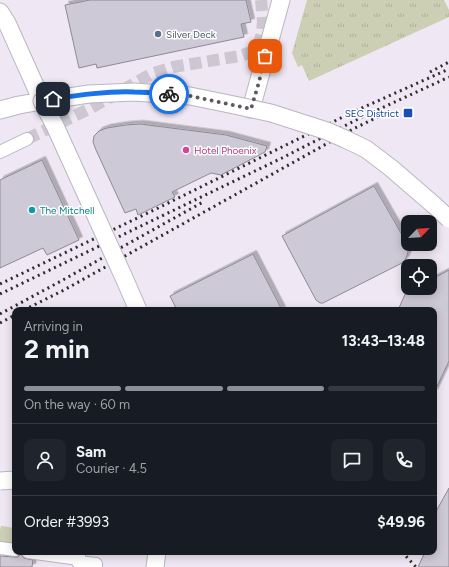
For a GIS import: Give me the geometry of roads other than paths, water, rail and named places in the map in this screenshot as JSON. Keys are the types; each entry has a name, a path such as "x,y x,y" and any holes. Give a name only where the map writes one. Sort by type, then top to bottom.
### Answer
{"street":[{"path":"251,109 281,0"},
{"path":"0,12 7,23 42,101 56,126 137,307"},
{"path":"0,110 19,105 89,94 134,92 190,96 271,113 326,131 366,150 402,177 449,219"},
{"path":"0,152 27,139"},
{"path":"0,481 12,480"},
{"path":"0,548 12,550"},
{"path":"50,555 79,558 78,562 96,564 96,567"},
{"path":"155,567 157,555"}],"tunnel":[{"path":"27,139 91,108 151,74 173,67 240,56 254,51 259,44 262,33 263,22 261,0"}],"railway":[{"path":"430,72 449,62"},
{"path":"0,284 353,112 449,69"},
{"path":"0,294 282,158 360,118 449,77"},
{"path":"30,307 64,290 355,128 390,111"},
{"path":"13,307 203,202"},
{"path":"0,314 12,308"},
{"path":"0,323 12,317"},
{"path":"0,481 12,479"},
{"path":"405,555 416,567"}],"place":[{"name":"Silver Deck","path":"158,34"},
{"name":"SEC District","path":"408,113"},
{"name":"Hotel Phoenix","path":"186,150"},
{"name":"The Mitchell","path":"32,210"}]}
